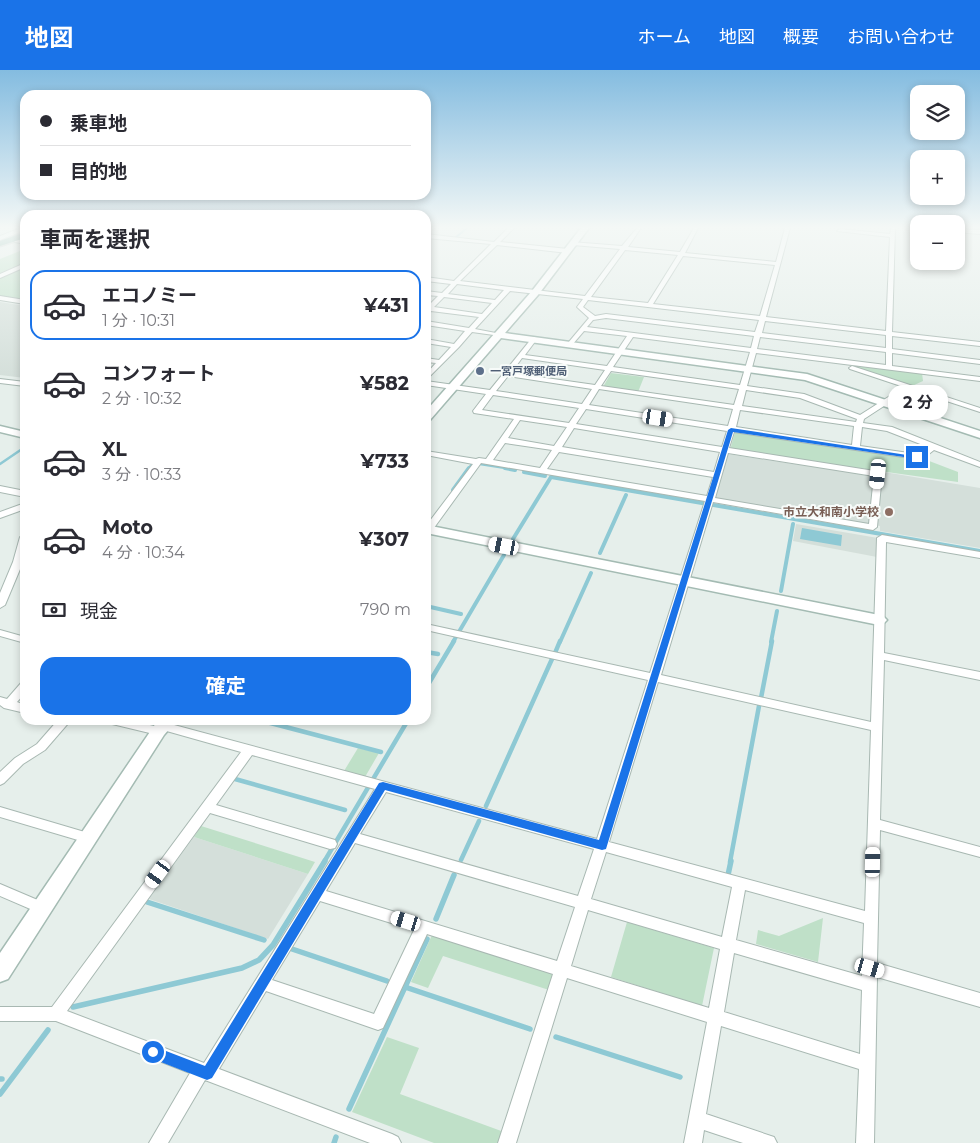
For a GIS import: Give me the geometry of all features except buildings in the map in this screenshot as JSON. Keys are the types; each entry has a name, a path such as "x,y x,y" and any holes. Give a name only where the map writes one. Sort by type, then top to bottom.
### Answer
{"street":[{"path":"431,306 460,278"},
{"path":"431,412 546,278"},
{"path":"593,318 580,309 602,278"},
{"path":"650,306 667,278"},
{"path":"507,1143 602,846 731,430 774,278"},
{"path":"889,368 891,278"},
{"path":"431,280 980,344"},
{"path":"431,373 508,289"},
{"path":"431,294 496,302"},
{"path":"0,298 20,301"},
{"path":"431,310 484,316"},
{"path":"570,344 593,318 606,316 980,362"},
{"path":"431,324 818,380 980,435"},
{"path":"584,329 980,379"},
{"path":"542,471 631,335"},
{"path":"431,454 478,462 479,460 488,461 708,503 873,527 878,474 477,411 534,339"},
{"path":"431,342 457,346"},
{"path":"520,356 809,398 859,421"},
{"path":"431,361 441,362"},
{"path":"852,368 980,410"},
{"path":"506,374 737,408 859,421 889,429 980,465"},
{"path":"0,381 20,383"},
{"path":"431,384 917,457 934,446"},
{"path":"856,448 859,421 909,387"},
{"path":"488,461 518,418"},
{"path":"0,429 20,434"},
{"path":"503,440 716,475"},
{"path":"431,524 478,462"},
{"path":"0,488 20,493"},
{"path":"0,515 20,508"},
{"path":"431,530 879,620"},
{"path":"865,1143 882,538 980,555"},
{"path":"0,605 20,555"},
{"path":"431,628 876,727"},
{"path":"0,633 20,639"},
{"path":"878,655 980,676"},
{"path":"4,703 20,690"},
{"path":"4,703 20,708"},
{"path":"0,780 19,761 41,747 61,725"},
{"path":"0,972 163,726 871,919"},
{"path":"56,1014 250,750"},
{"path":"158,1143 262,983 352,837 375,784"},
{"path":"208,807 330,844"},
{"path":"0,812 88,838"},
{"path":"874,823 980,852"},
{"path":"352,837 869,986"},
{"path":"693,1143 739,883"},
{"path":"0,890 42,908"},
{"path":"317,894 867,1064"},
{"path":"262,983 378,1022 424,927"},
{"path":"870,968 980,1000"},
{"path":"0,1014 56,1014 392,1143"},
{"path":"697,1119 768,1143"}],"shaded area":[{"path":"0,302 20,305 20,377 0,375"},
{"name":"市立大和南小学校","path":"727,454 882,477 884,472 980,488 980,548 880,531 880,526 715,498"},
{"name":"市立大和南小学校","path":"796,524 878,538 877,557 793,541"},
{"path":"194,837 308,874 268,939 149,899"}],"green space":[{"path":"0,278 20,278 20,298 0,296"},
{"path":"855,365 922,373 923,381 912,386 854,367"},
{"path":"611,373 644,377 638,392 603,387"},
{"path":"735,432 924,459 958,472 958,482 730,450"},
{"path":"358,748 379,753 365,777 344,771"},
{"path":"201,826 315,862 308,874 194,837"},
{"path":"823,918 818,962 756,944 758,930 779,936"},
{"path":"627,922 714,948 702,1006 611,977"},
{"path":"432,935 554,974 549,990 443,956 428,988 411,982"},
{"path":"387,1037 419,1048 400,1094 504,1132 500,1143 434,1143 352,1112"}],"water":[{"path":"802,528 842,535 841,546 800,539"}],"waterway":[{"path":"0,464 20,450"},
{"path":"468,469 473,463"},
{"path":"480,464 512,469"},
{"path":"453,490 469,468"},
{"path":"505,468 515,470"},
{"path":"524,472 545,476"},
{"path":"513,539 551,477 980,551"},
{"path":"600,553 626,495"},
{"path":"781,591 793,524"},
{"path":"453,642 504,555"},
{"path":"560,642 591,573"},
{"path":"431,607 461,614"},
{"path":"771,642 777,611"},
{"path":"431,680 454,641"},
{"path":"555,653 560,641"},
{"path":"761,698 772,641"},
{"path":"431,653 438,654"},
{"path":"486,806 552,659"},
{"path":"730,862 759,706"},
{"path":"278,725 381,752"},
{"path":"324,862 405,725"},
{"path":"235,779 345,810"},
{"path":"461,860 479,821"},
{"path":"73,1007 242,968 259,960 273,945 325,861"},
{"path":"728,875 731,861"},
{"path":"436,919 454,875"},
{"path":"147,902 264,940"},
{"path":"349,1109 427,939"},
{"path":"292,949 387,981"},
{"path":"405,987 530,1029"},
{"path":"0,1094 48,1030"},
{"path":"556,1037 680,1077"},
{"path":"334,1143 336,1137"}],"place":[{"name":"一宮戸塚郵便局","path":"480,371"},
{"name":"市立大和南小学校","path":"889,512"}],"route":[{"path":"153,1052 207,1073 383,786 602,846 731,430 917,457"}]}
